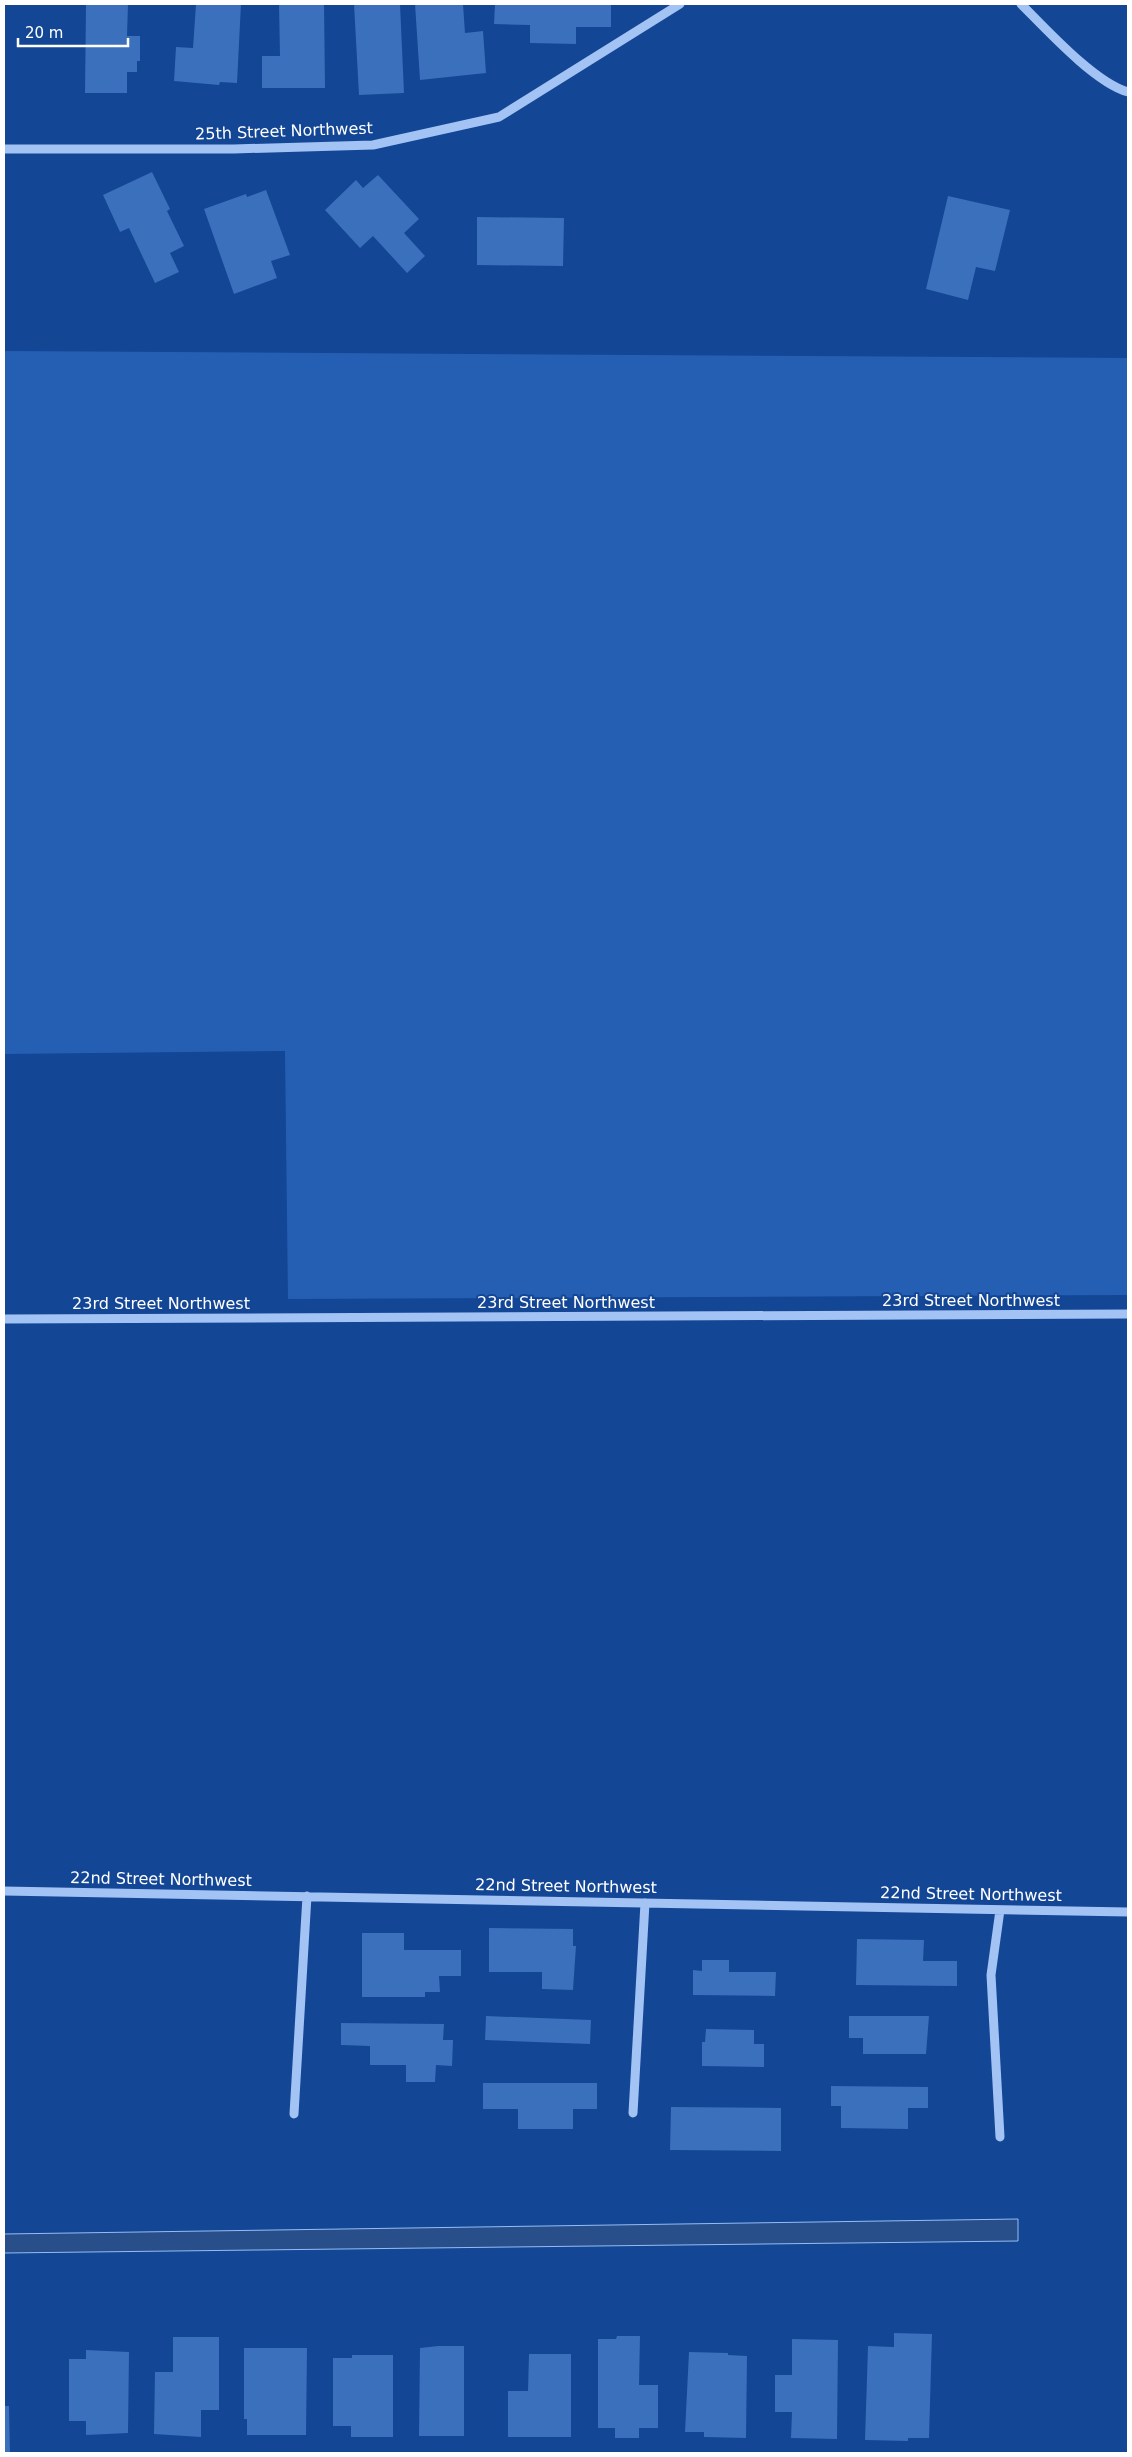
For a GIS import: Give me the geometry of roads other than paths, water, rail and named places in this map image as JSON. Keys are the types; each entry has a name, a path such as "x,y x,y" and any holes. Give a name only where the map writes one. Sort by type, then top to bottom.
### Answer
{"street":[{"name":"25th Street Northwest","path":"4,149 234,149 373,145 499,117 680,4"},
{"path":"1021,4 1059,42 1116,89 1128,92"},
{"name":"23rd Street Northwest","path":"4,1319 1128,1314"},
{"name":"22nd Street Northwest","path":"4,1891 1128,1912"},
{"path":"294,2114 306,1896"},
{"path":"633,2113 645,1903"},
{"path":"1000,1910 990,1975 1000,2136"}]}
